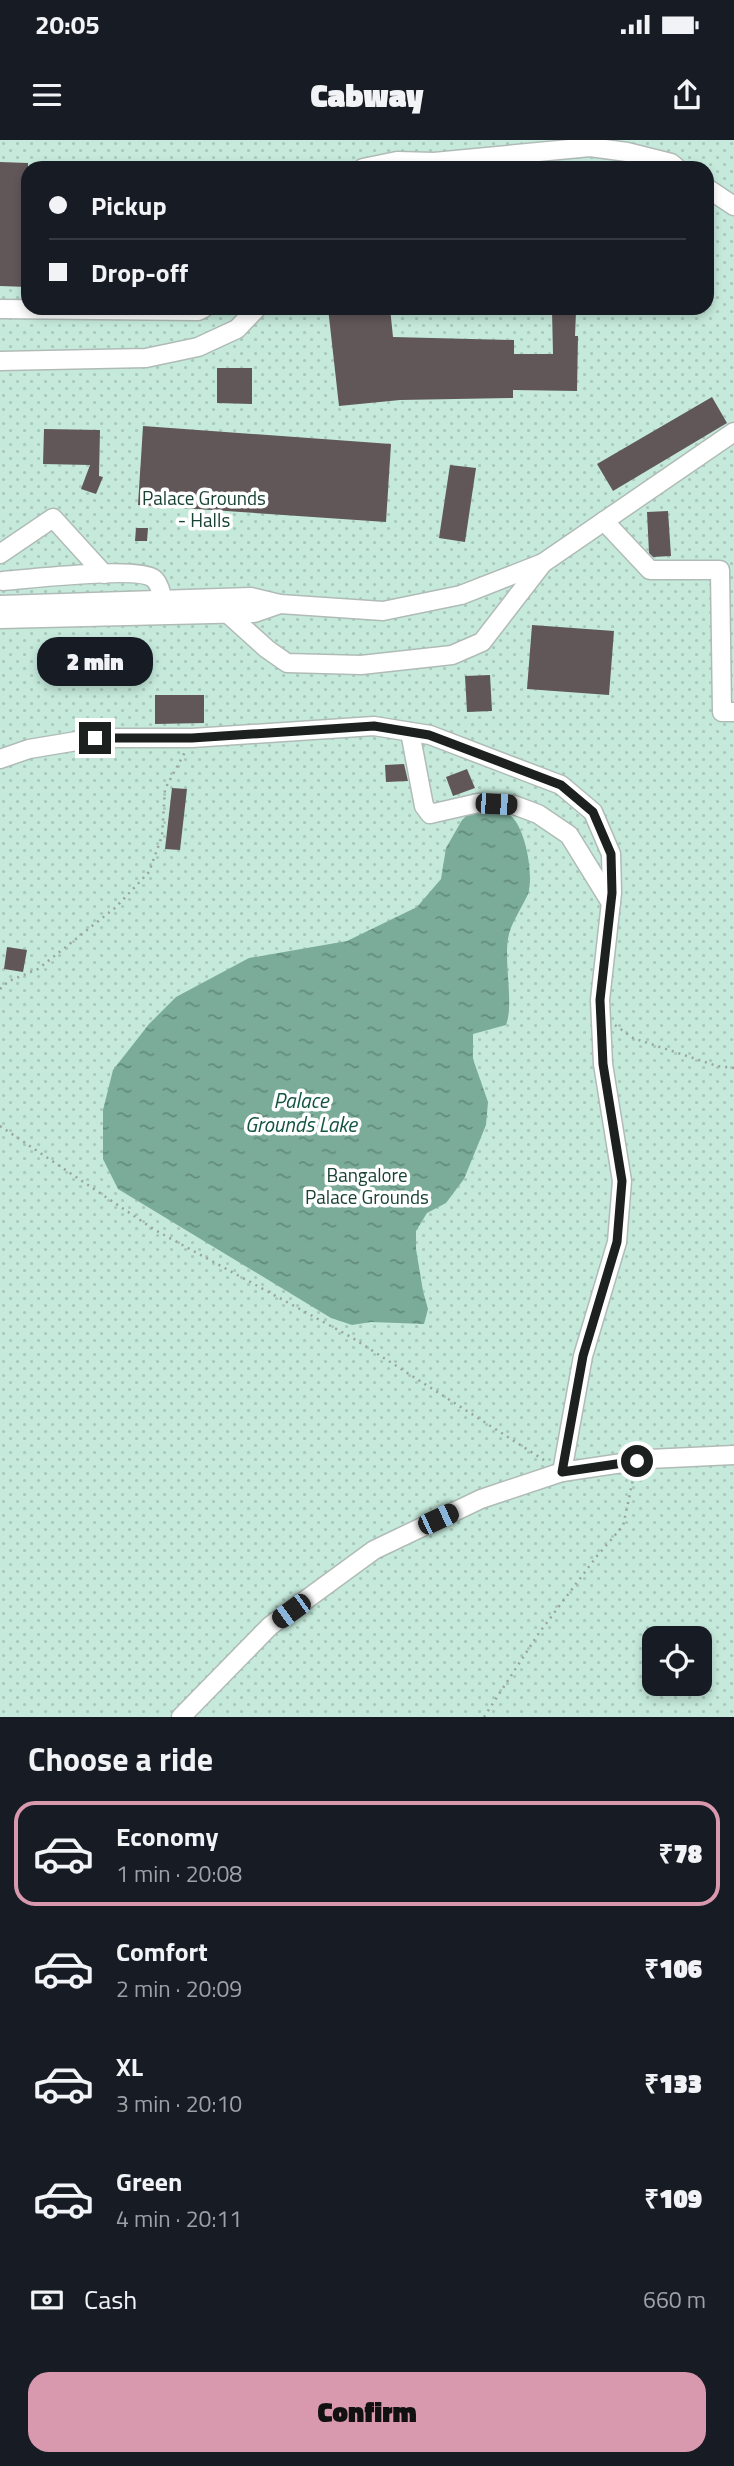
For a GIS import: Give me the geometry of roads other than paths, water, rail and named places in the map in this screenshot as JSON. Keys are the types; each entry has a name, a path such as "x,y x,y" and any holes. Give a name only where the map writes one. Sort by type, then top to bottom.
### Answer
{"lane":[{"path":"444,161 590,147 627,152 662,161"},
{"path":"714,193 734,206"},
{"path":"0,309 21,309"},
{"path":"0,360 146,358 198,346 237,330 251,315"},
{"path":"0,619 76,610 164,607 251,597 280,604 383,611 461,595 543,563 734,432"},
{"path":"0,554 53,518 104,573"},
{"path":"604,521 650,569 720,569 722,712 734,712"},
{"path":"226,612 286,663 361,665 452,654 482,642 543,563"},
{"path":"3,581 104,573 146,574 157,582 164,607"},
{"path":"72,576 76,610"},
{"path":"164,607 254,613 280,604"},
{"path":"0,605 76,610"},
{"path":"0,759 29,749 95,738 192,738 374,726 429,735 561,785 593,812 611,854 611,903 600,1000 603,1064 622,1181 617,1242 583,1356 562,1472"},
{"path":"410,732 424,806 429,814 478,803 514,805 538,814 569,835 611,903"},
{"path":"181,1717 270,1626 374,1550 481,1499 562,1472 637,1461 734,1455"}],"water":[{"name":"Palace Grounds Lake","path":"497,808 511,816 521,831 527,853 530,886 509,933 509,1006 506,1025 473,1034 473,1059 488,1102 486,1125 464,1179 446,1203 427,1213 416,1231 416,1249 428,1309 424,1324 371,1322 352,1325 331,1318 118,1189 103,1159 103,1110 113,1070 149,1024 176,997 249,958 347,941 417,907 441,879 446,848 462,820 473,810"}],"park label":[{"name":"Palace Grounds - Halls","path":"204,508"},
{"name":"Bangalore Palace Grounds","path":"367,1185"}]}
